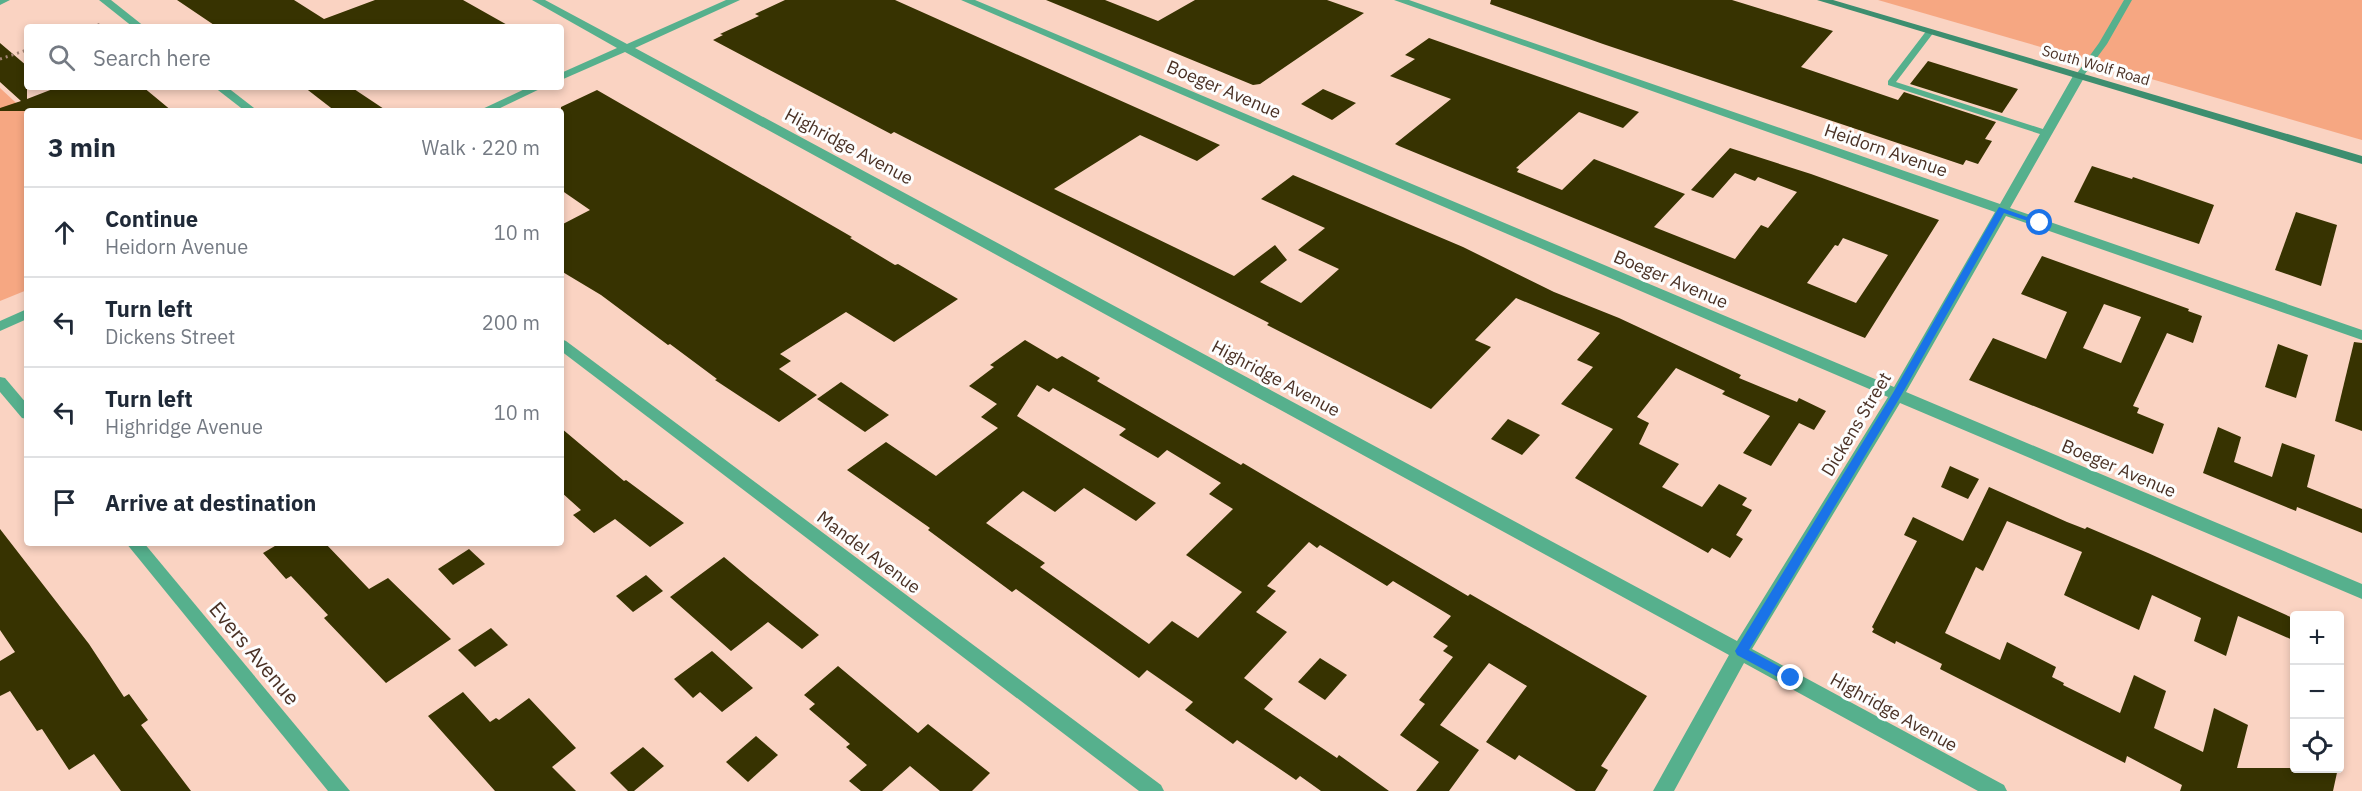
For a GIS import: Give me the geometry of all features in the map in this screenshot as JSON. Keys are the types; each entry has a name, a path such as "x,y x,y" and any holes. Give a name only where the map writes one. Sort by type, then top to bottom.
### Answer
{"main road":[{"name":"South Wolf Road","path":"1822,0 2362,160"}],"street":[{"path":"0,2 5,0"},
{"path":"104,0 136,24"},
{"name":"Highridge Avenue","path":"537,0 1997,791"},
{"path":"564,76 735,0"},
{"name":"Boeger Avenue","path":"966,0 2362,592"},
{"name":"Heidorn Avenue","path":"1399,0 2362,335"},
{"name":"Dickens Street","path":"1663,791 1741,651 1898,394 2079,76"},
{"path":"224,90 248,108"},
{"path":"490,108 531,90"},
{"path":"0,326 24,315"},
{"name":"Mandel Avenue","path":"564,346 1154,791"},
{"path":"0,382 24,410"},
{"name":"Evers Avenue","path":"136,546 340,791"}],"lane":[{"path":"2079,76 2103,44 2128,0"},
{"path":"1930,32 1891,83 2046,133"}],"path":[{"path":"0,59 24,51"}],"shaded area":[{"path":"1878,0 2362,0 2362,140"},
{"path":"0,88 24,110 24,291 0,301"}],"building":[{"path":"177,0 294,0 324,19 375,0 463,0 506,24 213,24"},
{"path":"785,0 895,0 1220,145 1197,161 1140,135 1054,189 1234,276 1275,245 1287,260 1260,282 1301,303 1339,269 1298,250 1325,228 1261,199 1293,175 1463,247 1554,292 1619,318 1741,375 1739,378 1797,402 1799,398 1826,411 1814,430 1799,423 1771,466 1743,453 1770,416 1722,394 1725,391 1676,368 1637,417 1649,423 1639,444 1679,464 1662,487 1702,507 1719,484 1747,498 1742,505 1752,510 1736,535 1743,539 1730,558 1712,548 1708,553 1575,478 1613,429 1561,404 1593,367 1577,360 1600,333 1516,298 1475,340 1491,347 1431,409 1267,325 1269,323 894,132 891,134 713,40 723,35 720,34 759,16 755,14"},
{"path":"1046,0 1105,0 1158,21 1195,0 1327,0 1364,13 1260,84 1253,85"},
{"path":"1491,0 1732,0 1833,31 1801,67 1898,100 1904,92 1996,122 1985,139 1992,141 1978,164 1966,160 1963,165 1603,44 1490,4"},
{"path":"1429,38 1639,112 1623,128 1579,112 1516,168 1519,169 1517,172 1562,190 1594,159 1685,194 1654,227 1735,259 1761,225 1768,228 1797,192 1758,177 1755,181 1735,173 1713,198 1691,190 1730,148 1811,174 1939,220 1865,338 1395,144 1451,99 1390,76 1415,59 1405,55","holes":["1843,238 1888,255 1856,303 1807,283 1835,245 1838,246"]},
{"path":"0,43 24,63 24,90 27,90 27,99 50,90 147,90 168,108 24,108 24,111 0,111 0,108 21,101 0,82"},
{"path":"1928,61 2018,89 2002,113 1910,84"},
{"path":"1323,89 1356,103 1332,120 1301,104"},
{"path":"308,90 356,90 382,108 331,108"},
{"path":"597,90 852,237 850,238 895,265 898,264 958,299 894,342 846,312 780,354 791,361 779,369 817,395 779,422 715,380 717,379 601,295 564,273 564,223 590,210 564,192 564,108 561,107"},
{"path":"2092,166 2132,179 2133,177 2214,205 2199,244 2074,202"},
{"path":"2296,212 2337,225 2321,286 2275,270"},
{"path":"2042,256 2189,309 2188,311 2202,316 2193,343 2167,333 2133,406 2139,408 2137,413 2164,424 2153,454 1969,380 1993,338 2046,359 2067,312 2021,294","holes":["2104,304 2141,317 2121,363 2083,348"]},
{"path":"1025,340 1057,359 1062,356 1100,378 1097,381 1241,465 1243,463 1468,596 1470,594 1647,696 1601,766 1608,770 1595,791 1576,791 1519,755 1515,760 1486,742 1527,686 1489,663 1440,725 1479,750 1449,791 1416,791 1439,762 1400,735 1425,704 1419,700 1453,657 1443,651 1448,646 1433,637 1451,616 1393,581 1387,586 1320,545 1317,548 1309,542 1267,586 1276,591 1256,612 1287,632 1244,678 1273,699 1264,709 1337,758 1339,755 1389,791 1321,791 1300,776 1296,780 1237,740 1233,744 1185,710 1193,702 1147,670 1139,678 1016,589 1012,592 928,530 930,528 847,470 886,442 936,476 998,428 981,417 997,404 969,386 994,367 990,365","holes":["1037,385 1049,392 1053,388 1126,429 1119,435 1158,458 1167,450 1221,483 1209,494 1233,509 1186,555 1242,592 1198,638 1172,621 1149,644 1040,567 1045,563 986,523 1023,491 1055,512 1084,488 1136,521 1156,503 1017,416"]},
{"path":"2354,342 2362,343 2362,431 2335,421"},
{"path":"2278,344 2308,355 2296,398 2265,387"},
{"path":"841,382 889,415 865,432 817,399"},
{"path":"1508,419 1540,435 1522,455 1491,439"},
{"path":"2218,427 2241,437 2234,462 2272,477 2282,443 2315,455 2307,487 2362,509 2362,533 2297,507 2296,511 2203,473"},
{"path":"564,431 624,481 626,480 684,523 650,547 615,519 594,533 573,515 581,510 564,495"},
{"path":"1950,466 1979,479 1968,499 1941,487"},
{"path":"1989,487 2067,522 2085,529 2087,527 2148,553 2290,617 2290,639 2238,616 2226,656 2194,641 2201,618 2152,595 2139,630 2064,595 2082,552 2007,521 1983,571 1976,567 1945,633 2000,660 2007,642 2056,667 2052,677 2064,683 2063,685 2120,713 2134,675 2166,691 2154,728 2203,752 2214,708 2248,725 2237,768 2290,768 2290,773 2337,773 2333,791 2180,791 2182,785 2127,756 2125,763 1940,669 1942,664 1872,632 1874,629 1872,627 1917,541 1904,535 1913,517 1963,541"},
{"path":"0,529 89,644 124,697 129,694 148,720 141,725 191,791 121,791 94,754 69,770 42,729 37,731 10,691 0,696 0,661 15,652 0,630"},
{"path":"275,546 328,546 369,589 388,578 451,639 386,683 324,618 328,615 291,576 286,579 263,553"},
{"path":"469,549 485,564 453,585 438,569"},
{"path":"724,557 819,635 802,649 768,622 731,651 670,597"},
{"path":"646,575 663,591 633,612 616,596"},
{"path":"491,628 508,645 475,667 458,650"},
{"path":"712,651 753,688 722,712 700,692 693,698 674,679"},
{"path":"1320,658 1347,675 1325,700 1298,682"},
{"path":"838,666 918,733 928,724 990,773 972,791 940,791 910,766 882,791 861,791 849,781 867,765 846,747 850,744 809,709 815,704 804,695"},
{"path":"463,692 490,722 496,718 499,720 529,698 576,748 552,767 576,791 495,791 428,716"},
{"path":"756,736 778,755 748,782 726,762"},
{"path":"643,747 664,766 634,791 628,791 610,773"}],"route":[{"path":"1791,678 1741,651 1898,394 2002,209 2040,223"}]}
